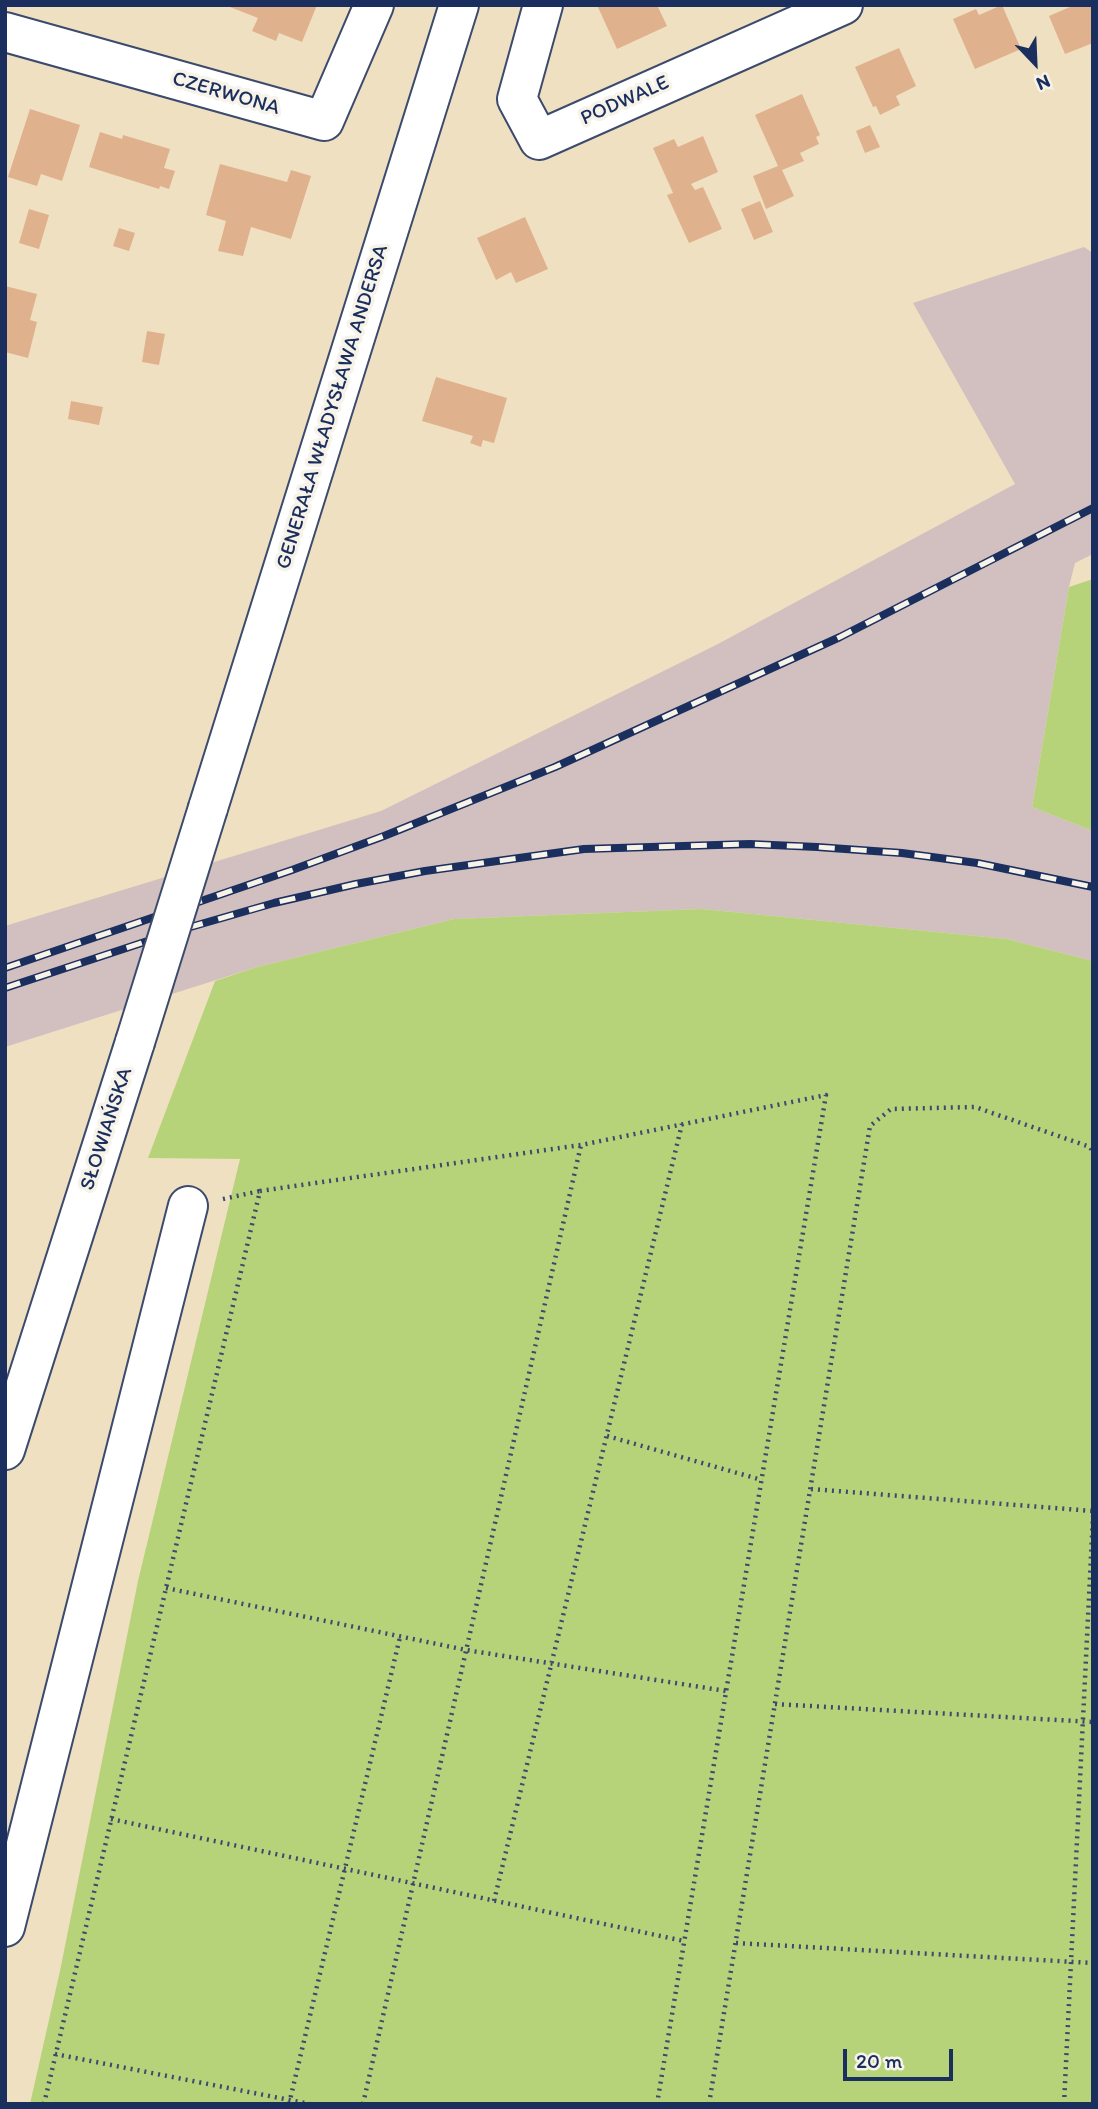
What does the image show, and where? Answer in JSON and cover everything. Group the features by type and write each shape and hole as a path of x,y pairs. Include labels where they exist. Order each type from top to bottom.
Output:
{"street":[{"name":"CZERWONA","path":"5,32 324,121 374,5"},
{"name":"GENERAŁA WŁADYSŁAWA ANDERSA","path":"208,808 459,5"},
{"name":"PODWALE","path":"543,5 517,99 539,140 843,5"},
{"name":"SŁOWIAŃSKA","path":"5,1450 208,808"},
{"path":"5,1927 188,1206"}],"path":[{"path":"44,2104 260,1191 582,1145 826,1096 657,2104"},
{"path":"709,2104 870,1126 891,1109 975,1107 1090,1147 1093,1152"},
{"path":"494,1900 682,1124"},
{"path":"363,2104 582,1145"},
{"path":"607,1436 762,1479"},
{"path":"811,1489 1093,1513 1064,2104"},
{"path":"166,1588 466,1650 726,1690"},
{"path":"289,2102 400,1637"},
{"path":"775,1704 1093,1722"},
{"path":"111,1819 684,1941"},
{"path":"736,1943 1093,1963"},
{"path":"55,2054 310,2104"}],"shaded area":[{"path":"1084,247 1093,253 1093,554 1075,563 1069,587 1032,807 1093,831 1093,961 1007,939 702,909 454,919 257,967 5,1047 5,926 381,811 716,645 1015,484 913,303"}],"green space":[{"path":"1093,579 1093,831 1032,807 1069,587"},
{"path":"702,909 1007,939 1093,961 1093,2104 30,2104 60,1971 138,1581 240,1159 148,1158 215,981 257,967 454,919"}],"building":[{"path":"225,5 317,5 302,42 279,33 276,41 252,31 258,18"},
{"path":"597,5 657,5 667,26 617,49"},
{"path":"1002,5 1021,49 975,69 953,19 976,9 979,15"},
{"path":"1069,5 1093,5 1093,43 1065,54 1049,16 1070,7"},
{"path":"899,48 916,86 896,96 900,105 880,115 876,106 873,107 855,67"},
{"path":"802,94 820,135 816,137 819,144 800,153 804,161 782,170 794,196 766,209 753,176 778,166 755,115"},
{"path":"30,109 80,125 62,181 41,174 37,186 8,177"},
{"path":"870,125 880,147 865,153 856,131"},
{"path":"100,132 122,139 123,135 170,149 164,168 175,171 169,189 160,186 159,189 89,167"},
{"path":"703,136 718,172 691,184 695,190 703,187 722,229 689,243 667,195 673,193 653,148 674,139 678,147"},
{"path":"220,164 287,182 291,170 311,176 291,239 251,227 243,256 218,251 226,221 206,215"},
{"path":"760,201 773,232 754,240 741,209"},
{"path":"29,209 49,215 39,249 19,243"},
{"path":"525,217 548,269 516,283 511,272 496,280 477,238"},
{"path":"119,228 135,233 129,251 113,246"},
{"path":"5,286 37,294 30,320 37,322 28,358 5,352"},
{"path":"147,331 165,334 159,365 142,362"},
{"path":"436,377 507,398 494,443 483,440 481,447 470,443 473,436 422,421"},
{"path":"71,401 103,407 99,425 68,419"}],"railway":[{"path":"5,968 292,870 555,767 840,637 1093,508"},
{"path":"5,988 187,928 274,903 425,871 584,849 750,844 902,853 977,863 1093,887"}]}
